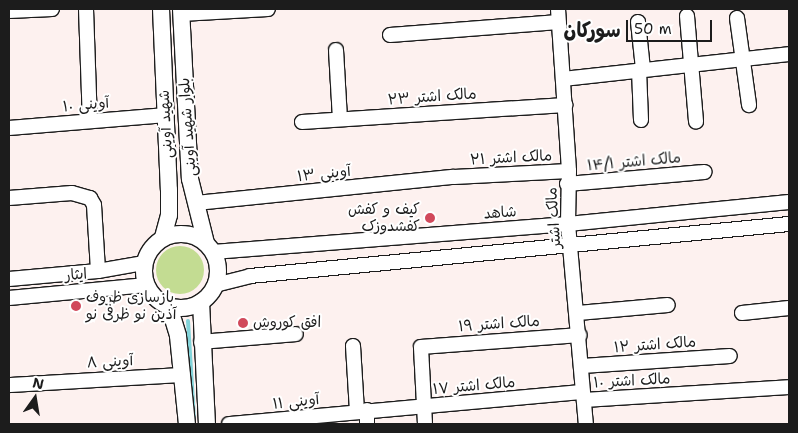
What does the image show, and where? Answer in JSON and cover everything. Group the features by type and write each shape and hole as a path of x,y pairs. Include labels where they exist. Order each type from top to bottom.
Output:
{"main road":[{"name":"شهید آوینی","path":"161,9 170,215 163,238"},
{"name":"بلوار شهید آوینی","path":"181,11 190,179 209,248"},
{"path":"185,234 209,248 218,268 215,285 201,302 191,306 169,306 156,297 146,284 144,263 154,244 163,238 185,234"},
{"path":"201,302 201,342 207,424"},
{"path":"169,306 178,336 187,424"}],"street":[{"path":"9,11 52,9"},
{"path":"86,9 90,121"},
{"path":"181,11 263,9"},
{"path":"390,35 559,15"},
{"name":"مالک اشتر","path":"559,15 568,178 568,224 572,247 580,335 586,424"},
{"path":"688,16 696,122"},
{"path":"737,18 749,106"},
{"path":"638,22 641,70 641,120"},
{"path":"336,50 340,120"},
{"path":"563,80 789,54"},
{"name":"مالک اشتر ۲۳","path":"302,122 564,105"},
{"name":"۱۰ آوینی","path":"9,128 166,115"},
{"name":"مالک اشتر ۱۴/۱","path":"568,178 704,172"},
{"name":"آوینی ۱۳","path":"196,203 454,177"},
{"name":"مالک اشتر ۲۱","path":"454,177 568,178"},
{"path":"9,198 72,193 85,195 94,205 98,272"},
{"name":"شاهد","path":"209,248 568,224 789,202"},
{"path":"215,285 250,276 572,247 789,224"},
{"name":"ایثار","path":"9,279 98,272 144,263"},
{"name":"ایثار","path":"9,298 146,284"},
{"path":"578,313 668,305"},
{"path":"742,313 789,308"},
{"path":"201,342 296,334"},
{"name":"مالک اشتر ۱۹","path":"424,407 422,346 580,335"},
{"path":"353,346 364,415"},
{"name":"مالک اشتر ۱۲","path":"582,366 730,356"},
{"name":"۸ آوینی","path":"9,384 183,375"},
{"name":"مالک اشتر ۱۰","path":"584,396 682,395 789,387"},
{"name":"مالک اشتر ۱۷","path":"364,415 424,407 584,396"},
{"path":"424,407 425,424"},
{"name":"۱۱ آوینی","path":"229,424 364,415"}],"green space":[{"path":"180,246 189,248 197,253 202,261 204,270 202,279 197,287 189,292 180,294 171,292 163,287 158,279 156,270 158,261 163,253 171,248"}],"waterway":[{"path":"188,321 194,418"}],"place":[{"name":"کیف و کفش کفشدوزک","path":"430,218"},
{"name":"بازسازی ظروف آذین نو ظرفی نو","path":"76,306"},
{"name":"افق کوروش","path":"243,323"}],"district":[{"name":"سورکان","path":"592,30"}]}
